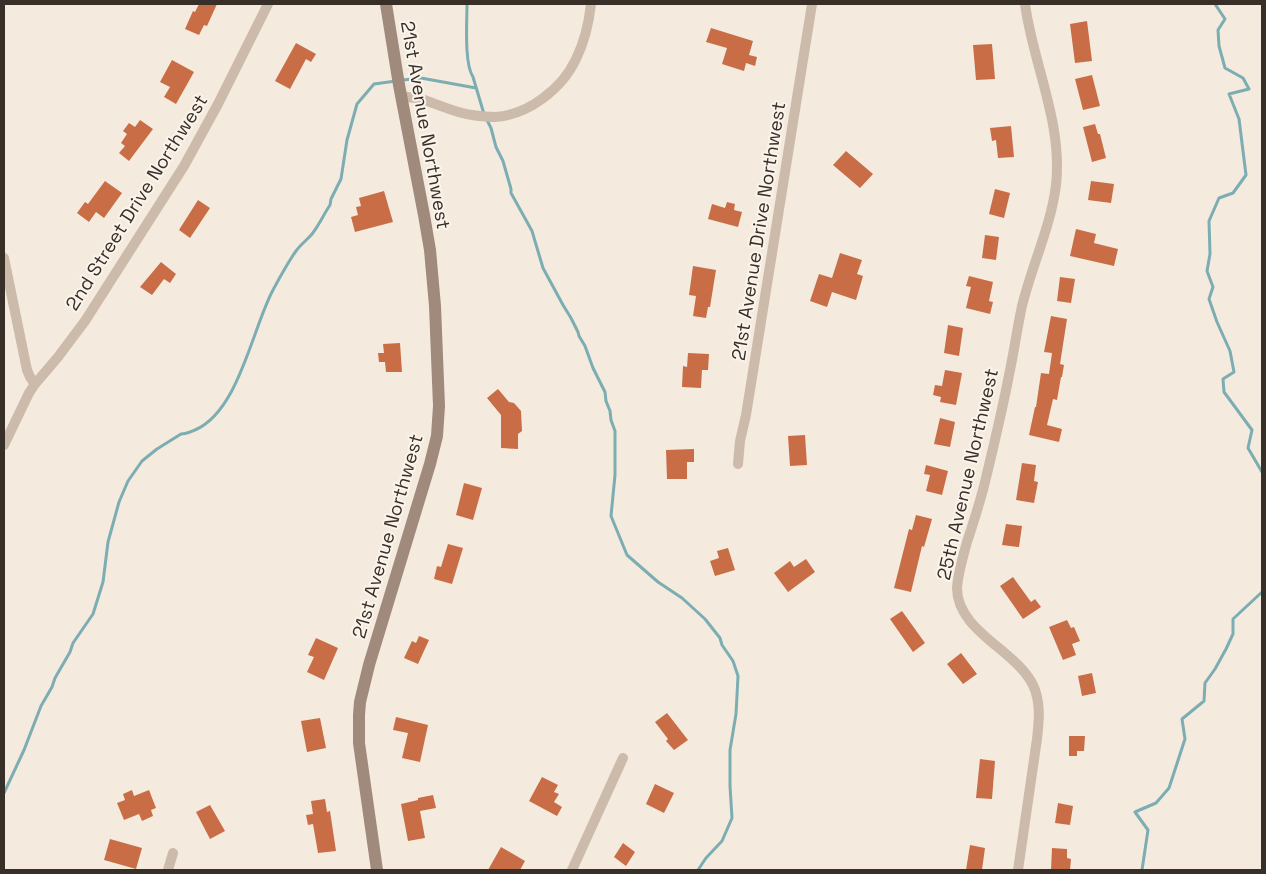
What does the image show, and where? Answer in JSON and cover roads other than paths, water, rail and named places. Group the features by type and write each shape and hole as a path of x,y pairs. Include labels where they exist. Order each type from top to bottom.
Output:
{"street":[{"name":"2nd Street Drive Northwest","path":"4,446 24,402 35,384 85,321 184,166 218,104 268,4"},
{"name":"21st Avenue Northwest","path":"377,870 359,743 360,702 369,665 432,456 437,436 439,406 435,306 430,250 386,4"},
{"path":"401,96 423,100 469,115 495,117 528,108 548,95 572,67 585,33 591,4"},
{"name":"21st Avenue Drive Northwest","path":"738,464 740,441 746,415 812,4"},
{"name":"25th Avenue Northwest","path":"1018,870 1037,739 1038,702 1033,684 1023,671 977,629 966,616 957,591 963,555 998,430 1023,303 1050,214 1056,183 1057,155 1055,136 1028,24 1025,4"},
{"path":"4,258 27,370 35,384"},
{"path":"572,870 623,758"},
{"path":"168,870 174,853"}],"waterway":[{"path":"467,4 468,62 484,114"},
{"path":"1215,4 1225,19 1218,30 1219,46 1225,68 1243,78 1249,89 1229,94 1239,119 1246,175 1233,193 1219,198 1209,221 1210,254 1207,271 1213,287 1209,299 1230,351 1234,372 1223,379 1224,392 1252,430 1248,448 1262,472"},
{"path":"403,80 421,78 476,88"},
{"path":"4,793 24,750 41,706 73,643 93,614 103,582 108,542 119,502 128,481 142,461 157,449 181,434 195,430 210,420 223,406 243,368 265,306 273,290 293,255 312,234 330,205 341,179 347,140 357,104 374,84 396,81"},
{"path":"487,120 503,161 511,193 532,231 543,268 571,318 605,392 615,431 615,475 611,516 627,555 658,582 682,598 705,619 720,638 722,645 733,661 738,676 736,714 730,750 732,818 722,841 698,870"},
{"path":"1142,870 1148,830 1135,812 1156,803 1169,788 1185,739 1182,719 1204,701 1205,683 1215,669 1233,634 1233,619 1262,592"}]}
